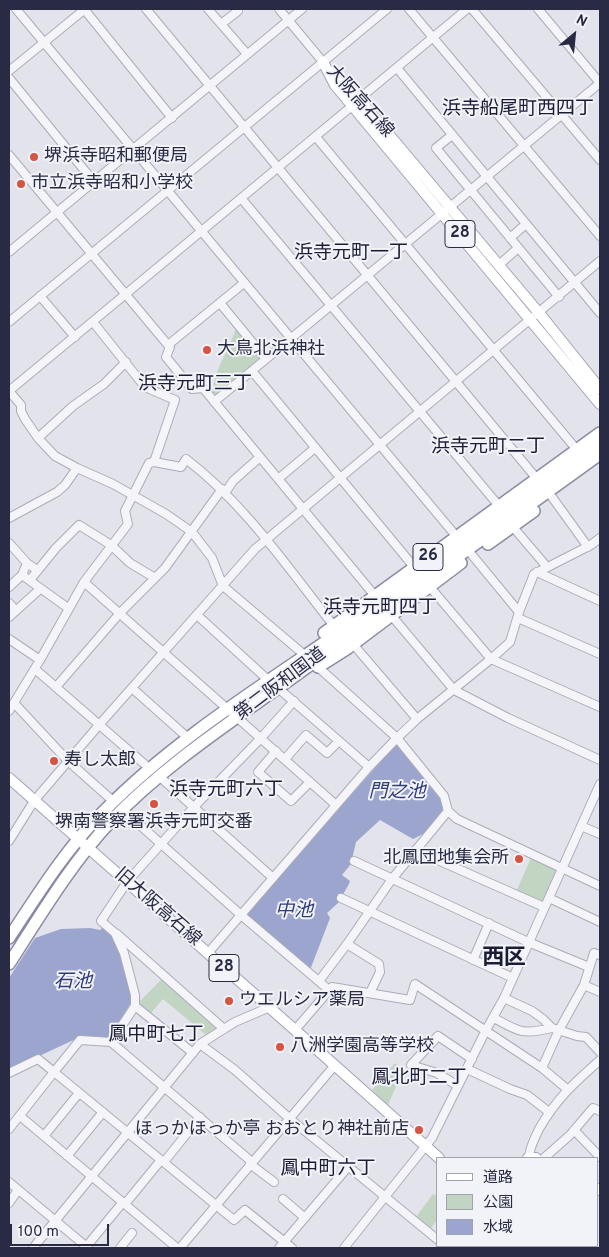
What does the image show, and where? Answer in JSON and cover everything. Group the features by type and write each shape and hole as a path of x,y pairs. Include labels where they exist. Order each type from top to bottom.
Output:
{"highway":[{"name":"26","path":"264,683 334,626 600,433"},
{"name":"第二阪和国道","path":"9,964 65,879 88,848 123,810 160,777 278,688 356,625 600,443"},
{"name":"第二阪和国道","path":"9,938 78,839 149,768 264,683 356,625 600,454"},
{"name":"26","path":"278,688 295,682 353,644 600,462"}],"main road":[{"name":"大阪高石線","path":"323,62 335,84 356,103 535,316 600,389"},
{"name":"大阪高石線","path":"446,210 499,266 600,404"},
{"name":"旧大阪高石線","path":"9,778 438,1157"}],"street":[{"path":"16,9 456,536"},
{"path":"9,71 84,9 172,118"},
{"path":"146,9 537,479"},
{"path":"208,9 247,54"},
{"path":"221,24 238,10 236,9"},
{"path":"279,9 323,62"},
{"path":"9,252 302,9"},
{"path":"9,322 386,9"},
{"path":"409,9 600,236"},
{"path":"301,652 223,586 212,558 192,532 113,484 77,468 56,456 38,438 21,412 21,405 9,391 316,137 467,9"},
{"path":"472,9 600,160"},
{"path":"214,402 600,83 538,9"},
{"path":"397,68 600,312"},
{"path":"9,78 94,182"},
{"path":"452,134 436,148 559,297"},
{"path":"316,137 577,450"},
{"path":"9,156 170,347 166,357 192,389 203,388 375,596"},
{"path":"241,198 419,413 499,506"},
{"path":"510,238 526,224"},
{"path":"499,266 518,248"},
{"path":"10,838 34,801 68,761 255,550 600,261"},
{"path":"168,345 244,283"},
{"path":"40,296 75,336"},
{"path":"220,303 266,359"},
{"path":"93,322 145,387 175,400 154,462"},
{"path":"38,438 72,406 104,384 126,362"},
{"path":"252,371 414,567"},
{"path":"278,479 315,448"},
{"path":"56,687 120,614 165,568 224,491 260,457"},
{"path":"9,711 84,582 128,524 125,511 149,463 154,462 181,467 186,459 224,491 266,540 334,626"},
{"path":"9,518 57,492 65,485 77,468"},
{"path":"552,497 588,547"},
{"path":"30,580 79,525 112,546 130,563 155,578"},
{"path":"513,527 547,567"},
{"path":"208,953 369,767 397,738 417,719 491,660 510,642 534,574 588,547 600,538"},
{"path":"9,543 27,563 37,570"},
{"path":"472,555 518,615 600,654"},
{"path":"9,587 22,575 27,563"},
{"path":"538,572 600,601"},
{"path":"22,575 68,608"},
{"path":"84,582 336,805"},
{"path":"430,587 491,660 600,707"},
{"path":"9,617 40,589"},
{"path":"9,603 16,611"},
{"path":"197,615 264,683"},
{"path":"391,615 454,690 508,718 600,760"},
{"path":"9,639 40,660"},
{"path":"353,644 417,719"},
{"path":"318,667 397,738 444,796 448,810 457,820 600,886"},
{"path":"35,669 149,768"},
{"path":"132,688 188,738"},
{"path":"278,688 369,767"},
{"path":"224,1029 102,921 127,882 194,807 294,702"},
{"path":"14,703 68,761 113,802"},
{"path":"285,759 306,735 327,753 339,741"},
{"path":"276,751 258,772 291,801 310,782"},
{"path":"160,777 274,878"},
{"path":"344,1248 432,1138 504,998 600,784"},
{"path":"123,810 329,990"},
{"path":"319,981 392,879 448,810"},
{"path":"582,826 600,834"},
{"path":"415,850 544,907"},
{"path":"354,861 528,942 589,967"},
{"path":"341,898 513,978"},
{"path":"549,898 600,922"},
{"path":"473,960 488,923"},
{"path":"111,1042 135,1006 135,995 124,953 115,933"},
{"path":"347,944 379,964 380,972 370,993"},
{"path":"542,1068 556,1029 584,985 594,952 600,955"},
{"path":"295,1030 332,987 410,1000 415,984 542,1068 567,1089"},
{"path":"584,985 600,992"},
{"path":"504,998 532,1011 556,1029 577,1036 586,1036 600,1052"},
{"path":"135,1006 193,1053"},
{"path":"37,1247 55,1221 200,1044 235,1022 270,1007"},
{"path":"494,1018 518,1032 556,1029"},
{"path":"458,1086 437,1073 411,1065 438,1036 472,1059"},
{"path":"9,1129 80,1040 111,1042 274,1182"},
{"path":"200,1044 235,1070 289,1118 436,1238"},
{"path":"9,1073 38,1059 234,1220 245,1210 282,1245 292,1248"},
{"path":"528,1157 534,1139 549,1112 567,1089 600,1060"},
{"path":"20,1116 179,1248 335,1065"},
{"path":"467,1069 527,1096 549,1112"},
{"path":"44,1136 79,1093"},
{"path":"545,1157 574,1130 593,1108 600,1111"},
{"path":"68,1156 103,1112"},
{"path":"9,1182 88,1247 200,1117"},
{"path":"574,1130 600,1157"},
{"path":"282,1245 348,1167"},
{"path":"9,1202 18,1190"},
{"path":"283,1199 305,1218"},
{"path":"120,1248 132,1233"}],"green space":[{"path":"237,325 263,359 214,397 210,391 213,388 217,372"},
{"path":"531,858 556,869 557,873 543,902 540,903 516,892"},
{"path":"163,978 217,1025 216,1029 206,1035 163,999 151,1013 140,1005 140,1001"},
{"path":"395,1063 403,1070 388,1105 372,1090"},
{"path":"433,1194 436,1196 436,1222 430,1229 416,1217"}],"water":[{"path":"396,744 399,744 442,799 443,815 427,832 413,839 380,820 356,842 351,864 342,875 350,881 349,884 338,903 327,913 330,918 310,970 246,914"},
{"name":"石池","path":"90,928 100,930 102,928 108,931 114,938 123,958 133,999 111,1036 106,1039 98,1036 80,1037 9,1070 9,978 35,938 61,929"}],"place":[{"name":"堺浜寺昭和郵便局","path":"34,157"},
{"name":"市立浜寺昭和小学校","path":"21,184"},
{"name":"大鳥北浜神社","path":"207,350"},
{"name":"寿し太郎","path":"54,761"},
{"name":"堺南警察署浜寺元町交番","path":"154,804"},
{"name":"北鳳団地集会所","path":"519,859"},
{"name":"ウエルシア薬局","path":"229,1001"},
{"name":"八洲学園高等学校","path":"280,1047"},
{"name":"ほっかほっか亭 おおとり神社前店","path":"419,1130"}],"district":[{"name":"浜寺船尾町西四丁","path":"518,110"},
{"name":"浜寺元町一丁","path":"351,254"},
{"name":"浜寺元町三丁","path":"195,385"},
{"name":"浜寺元町二丁","path":"488,448"},
{"name":"浜寺元町四丁","path":"380,609"},
{"name":"浜寺元町六丁","path":"226,791"},
{"name":"西区","path":"504,960"},
{"name":"鳳中町七丁","path":"156,1036"},
{"name":"鳳北町二丁","path":"419,1079"},
{"name":"鳳中町六丁","path":"328,1170"}],"water label":[{"name":"門之池","path":"397,793"},
{"name":"中池","path":"294,912"}]}
